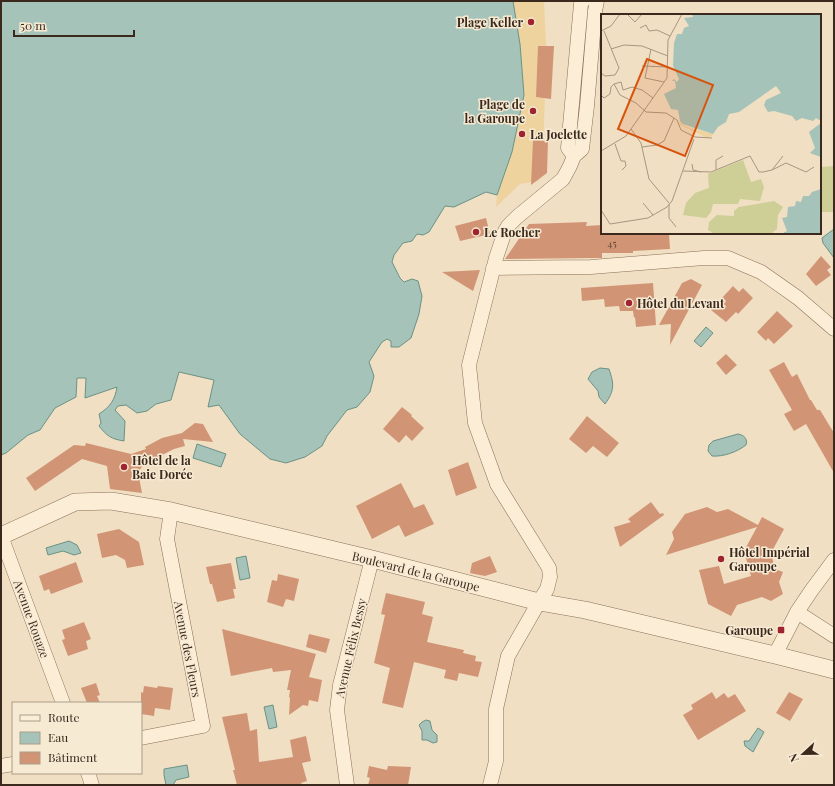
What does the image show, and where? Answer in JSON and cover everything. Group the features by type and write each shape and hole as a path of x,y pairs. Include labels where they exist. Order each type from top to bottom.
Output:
{"street":[{"path":"574,156 568,148 581,4 583,1"},
{"path":"490,785 496,761 496,710 508,656 538,602 547,589 550,577 549,568 497,484 475,423 469,365 499,246 505,231 508,226 563,179 574,156 582,149 597,1"},
{"path":"494,268 591,267 704,258 728,258 762,272 798,298 834,330"},
{"name":"Boulevard de la Garoupe","path":"1,536 75,502 111,500 171,511 538,602 585,610 834,670"},
{"name":"Avenue des Fleurs","path":"142,738 203,726 167,539 171,511"},
{"name":"Avenue Rouaze","path":"1,536 63,702"},
{"name":"Avenue Félix Bessy","path":"347,785 337,710 340,686 372,560"},
{"path":"776,655 798,612 811,591 834,560"},
{"path":"798,612 834,636"},
{"path":"1,766 12,764"},
{"path":"88,774 92,785"}],"green space":[{"path":"834,166 834,212 821,212 821,167"}],"sand":[{"name":"Plage de la Garoupe","path":"513,1 544,1 546,44 544,127 539,181 520,184 496,207 497,195 512,152 524,95 520,44"}],"water":[{"path":"1,1 513,1 520,44 524,95 512,152 497,195 486,192 454,207 445,206 429,232 423,235 417,234 412,241 403,243 394,255 392,262 400,278 404,282 412,279 418,281 422,296 419,314 411,338 399,347 391,347 391,341 387,339 382,342 369,362 374,376 370,392 357,407 347,410 327,436 322,446 305,457 286,463 270,459 240,434 219,405 208,407 214,380 179,372 171,400 156,404 147,411 137,413 126,405 118,406 115,410 125,421 124,441 110,436 99,426 101,423 99,414 111,403 115,396 117,387 85,398 86,378 77,378 76,397 55,408 40,430 28,435 6,453 1,455"},
{"path":"834,229 834,258 823,243 822,238"},
{"path":"706,327 713,333 701,347 694,341"},
{"path":"600,368 609,369 613,383 611,395 605,404 599,397 598,391 588,379 592,372"},
{"path":"738,434 744,436 746,439 746,445 738,450 730,454 716,456 712,456 708,451 709,445 713,441"},
{"path":"197,444 226,454 221,467 193,458"},
{"path":"69,541 77,545 81,553 74,555 63,551 48,555 46,548"},
{"path":"246,556 250,578 240,580 236,558"},
{"path":"273,705 277,727 269,729 264,707"},
{"path":"426,720 430,721 432,730 437,735 437,742 433,743 427,740 422,740 422,731 419,725"},
{"path":"758,728 764,732 753,752 745,746 744,741 749,741"},
{"path":"187,765 189,777 176,780 173,785 166,785 164,769"}],"building":[{"path":"538,46 554,46 551,99 536,97"},
{"path":"533,140 548,141 547,173 531,185"},
{"path":"486,218 490,234 460,241 455,226"},
{"path":"587,222 586,226 601,225 601,234 669,234 670,249 633,251 633,253 602,253 602,258 505,259 529,224"},
{"path":"821,256 831,267 827,270 831,275 816,286 806,274"},
{"path":"480,270 473,291 442,272"},
{"path":"691,279 702,285 670,345 671,324 659,325 682,283"},
{"name":"Hôtel du Levant","path":"653,283 656,325 636,327 633,311 620,311 619,306 605,307 604,299 582,301 581,288"},
{"path":"733,286 739,292 743,288 753,298 738,314 736,312 726,322 711,310"},
{"path":"777,311 793,326 774,344 768,338 766,341 757,332"},
{"path":"726,354 737,365 726,375 716,363"},
{"path":"784,362 792,377 797,374 810,400 817,410 820,410 834,433 834,473 806,424 794,431 784,414 792,410 769,370"},
{"path":"402,407 424,428 412,441 406,435 399,443 383,429"},
{"path":"587,416 619,443 607,457 593,446 586,453 569,439"},
{"path":"195,423 203,424 213,442 183,439 185,446 174,449 144,464 138,472 142,493 110,489 107,466 82,459 35,491 26,478 74,445 85,446 86,443 131,454 146,449 145,447 162,438 182,433"},
{"path":"468,462 477,488 456,496 448,470"},
{"path":"401,483 414,508 424,504 434,524 405,537 399,525 372,539 356,506"},
{"path":"651,502 660,514 663,513 664,515 620,547 614,527 631,522 628,519"},
{"path":"707,507 717,512 728,509 758,525 762,517 784,529 771,553 775,569 783,572 779,582 783,594 771,601 762,597 737,605 731,616 708,604 699,570 719,566 724,584 751,576 744,551 757,527 666,555 674,539 672,532 685,514"},
{"path":"119,529 139,542 144,565 127,568 125,560 116,555 102,558 97,534"},
{"path":"490,556 497,572 485,576 470,573 472,563"},
{"path":"76,562 83,582 51,594 49,589 44,591 39,576"},
{"path":"231,563 236,589 233,589 235,598 217,602 212,584 210,584 206,567"},
{"path":"278,574 299,579 294,601 286,599 283,607 267,602 272,580 277,581"},
{"path":"386,593 425,602 422,614 433,617 427,642 464,650 463,653 476,656 475,661 482,662 478,677 459,673 457,681 444,678 446,670 414,662 403,708 382,703 390,668 374,663 385,615 381,614"},
{"path":"84,622 91,639 86,641 88,649 68,656 62,640 65,639 62,630"},
{"path":"222,629 316,654 309,677 322,680 318,702 309,700 308,706 303,705 289,715 290,690 287,690 291,670 273,672 272,668 231,676"},
{"path":"309,634 330,639 326,653 306,647"},
{"path":"96,683 100,695 97,696 100,702 87,702 81,688"},
{"path":"144,686 173,688 170,710 155,708 154,716 142,714 141,692 143,693"},
{"path":"712,692 716,699 724,693 728,698 735,694 746,711 698,740 683,715 693,709 691,705"},
{"path":"789,692 803,699 790,721 776,713"},
{"path":"247,713 250,731 257,729 259,762 293,757 290,740 306,736 311,761 302,763 307,781 301,783 302,785 237,785 233,770 235,770 222,717"},
{"path":"369,766 387,770 388,766 411,767 408,785 368,785 370,778 367,777"}],"place":[{"name":"Plage Keller","path":"531,22"},
{"name":"Plage de la Garoupe","path":"533,111"},
{"name":"La Joelette","path":"522,134"},
{"name":"Le Rocher","path":"476,232"},
{"name":"Hôtel du Levant","path":"629,303"},
{"name":"Hôtel de la Baie Dorée","path":"124,467"},
{"name":"Hôtel Impérial Garoupe","path":"721,559"},
{"name":"Garoupe","path":"781,630"}]}
